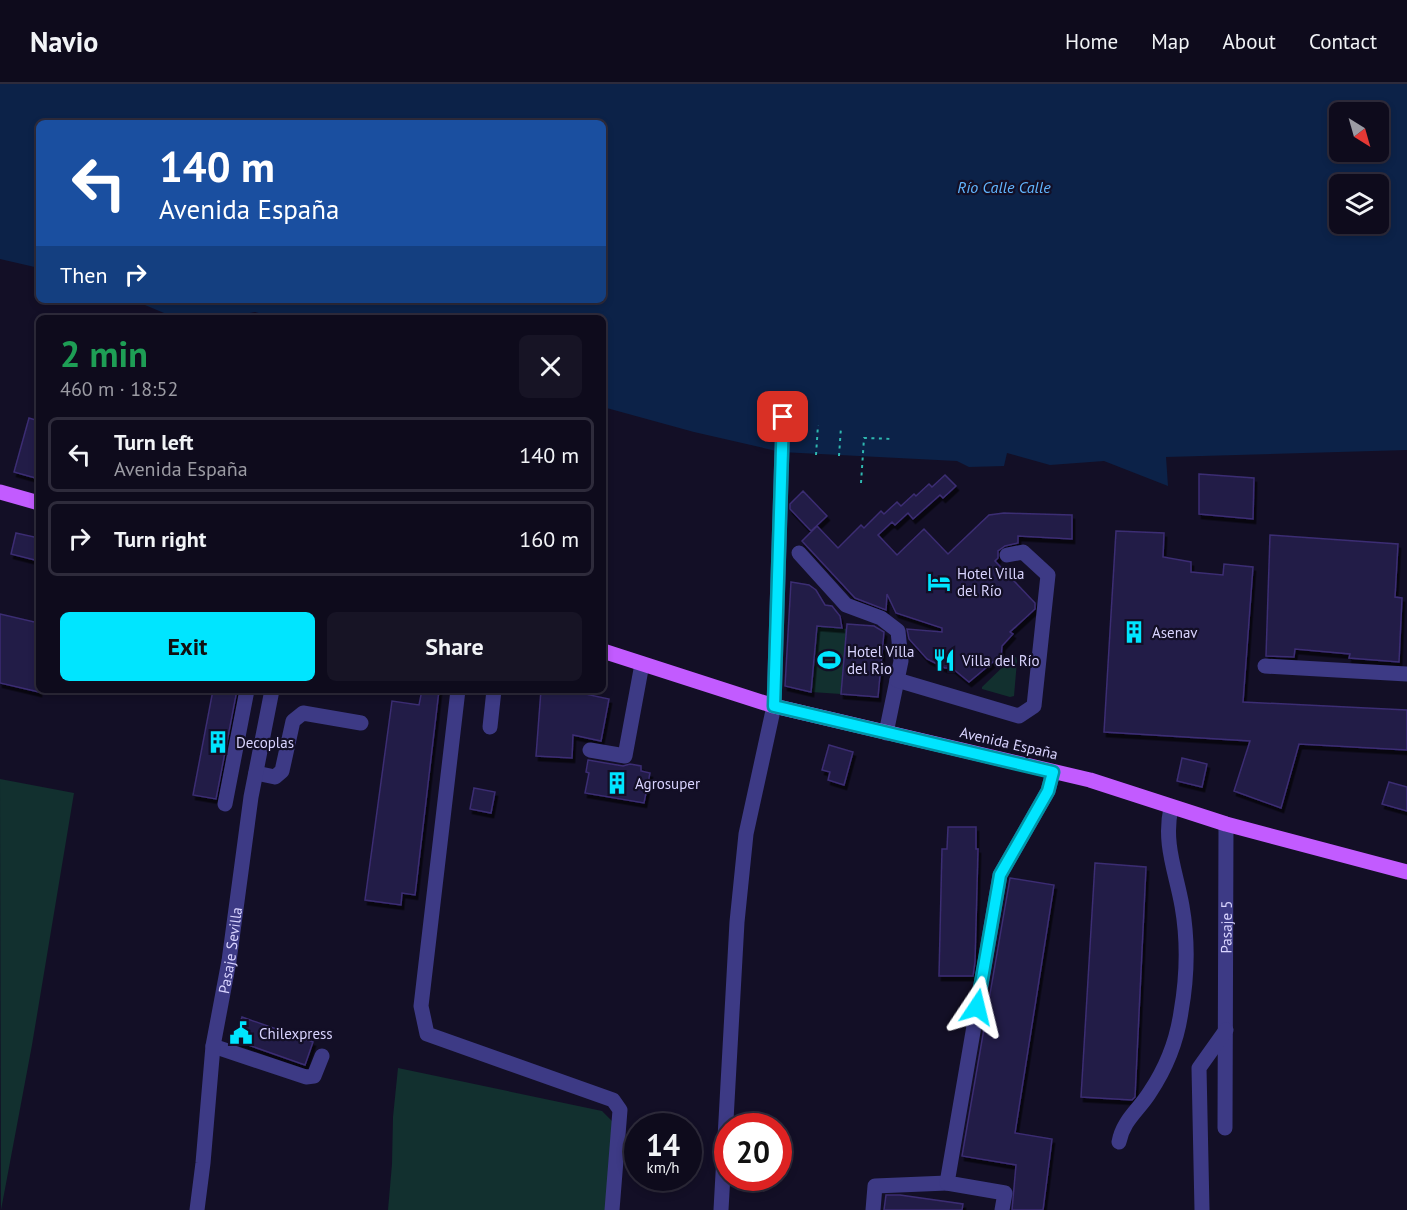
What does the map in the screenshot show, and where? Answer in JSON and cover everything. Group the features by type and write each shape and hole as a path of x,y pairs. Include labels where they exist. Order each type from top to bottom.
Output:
{"main road":[{"path":"0,492 36,502"},
{"name":"Avenida España","path":"606,652 774,706 1090,780 1226,824 1407,872"}],"street":[{"path":"721,1210 737,922 747,834 774,706 783,417"},
{"path":"897,680 1019,716 1034,706 1048,574 1023,552 1007,555"},
{"path":"799,553 846,605 881,618 897,631 901,661 886,733"},
{"path":"590,750 625,756 642,664"},
{"path":"1265,666 1407,674"},
{"path":"225,804 246,693"},
{"name":"Pasaje Sevilla","path":"197,1210 213,1046 229,961 251,797 271,693"},
{"path":"458,693 421,1006 427,1034 613,1100 620,1110 612,1210"},
{"path":"490,728 494,693"},
{"path":"256,773 274,777 282,771 293,721 303,713 361,723"},
{"path":"947,1183 1000,875 1048,791 1053,772"},
{"path":"1119,1142 1127,1119 1150,1093 1166,1063 1178,1030 1181,1012 1186,942 1182,908 1169,852 1168,830 1171,808"},
{"name":"Pasaje 5","path":"1225,1128 1226,824"},
{"path":"1202,1210 1199,1068 1226,1030"},
{"path":"213,1046 306,1077 314,1076 322,1056"},
{"path":"873,1210 875,1186 947,1183 1005,1193 1002,1210"}],"path":[{"path":"816,455 818,425"},
{"path":"839,456 841,427"},
{"path":"861,483 864,438 893,439"}],"green space":[{"name":"Hotel Villa del Rio","path":"817,626 847,629 841,694 811,692"},
{"path":"1013,657 1016,657 1017,661 1014,696 1010,697 982,689 982,687"},
{"path":"0,779 74,793 32,1045 1,1210"},
{"path":"398,1068 602,1111 613,1122 606,1210 388,1210"}],"water":[{"name":"Río Calle Calle","path":"0,84 1407,84 1407,450 1166,457 1168,486 1104,461 1050,465 1007,453 1004,466 969,467 957,461 781,452 694,432 606,408 606,315 266,315 255,312 240,315 169,315 140,303 606,303 606,120 36,120 36,267 0,259"}],"building":[{"path":"29,418 36,420 36,478 14,472"},
{"path":"1199,474 1254,478 1253,519 1199,514"},
{"path":"945,475 956,486 943,498 940,495 913,519 908,513 895,525 892,522 878,535 897,555 924,529 948,554 989,515 1004,513 1072,515 1072,539 1018,536 1018,543 1005,546 998,551 998,558 995,561 1035,603 1035,609 1010,632 1013,634 1002,646 1001,659 993,662 969,682 952,668 945,668 927,659 909,639 907,629 942,632 942,628 896,613 887,594 886,610 855,598 802,541 817,526 838,548 861,525 864,528 881,511 884,514 897,502 901,506 929,484 932,487"},
{"path":"803,491 827,516 811,531 790,509 790,504"},
{"path":"1116,531 1164,533 1163,557 1191,562 1191,572 1223,575 1224,564 1253,567 1243,702 1407,710 1407,750 1299,744 1281,808 1234,791 1250,741 1104,732"},
{"path":"16,533 36,537 36,560 11,554"},
{"path":"1270,535 1398,544 1395,597 1402,598 1399,662 1349,658 1350,654 1295,649 1294,657 1266,656"},
{"path":"791,582 809,585 816,590 825,605 832,606 840,616 842,628 817,626 811,692 785,686"},
{"path":"0,614 36,622 36,691 0,683"},
{"path":"847,624 874,626 884,632 878,697 841,694"},
{"name":"Decoplas","path":"212,693 236,693 216,799 193,795"},
{"path":"421,693 439,693 415,895 402,893 401,905 365,900 392,701 419,705"},
{"path":"541,693 581,693 609,699 601,741 573,735 572,758 536,756"},
{"path":"829,745 853,752 844,785 828,780 830,772 822,770"},
{"path":"1182,758 1207,764 1202,787 1177,781"},
{"name":"Agrosuper","path":"588,760 623,766 630,764 641,766 641,771 650,773 644,803 585,793 589,773 586,772"},
{"path":"1389,782 1407,787 1407,811 1382,804"},
{"path":"474,788 495,792 491,813 470,809"},
{"path":"948,827 976,827 976,849 978,849 973,976 939,976 942,849 947,849"},
{"path":"1095,863 1146,867 1135,1097 1132,1100 1081,1097"},
{"path":"1010,878 1054,885 1015,1133 1052,1139 1043,1210 1012,1210 1016,1165 962,1156"},
{"path":"242,1017 313,1042 305,1065 234,1040"},
{"path":"886,1195 963,1204 962,1210 884,1210"}],"place":[{"name":"Hotel Villa del Río","path":"939,582"},
{"name":"Asenav","path":"1134,632"},
{"name":"Hotel Villa del Rio","path":"829,660"},
{"name":"Villa del Río","path":"944,660"},
{"name":"Decoplas","path":"218,742"},
{"name":"Agrosuper","path":"617,783"},
{"name":"Chilexpress","path":"241,1033"}],"route":[{"path":"783,417 774,706 1053,772 1048,791 1000,875 977,1007"}]}
